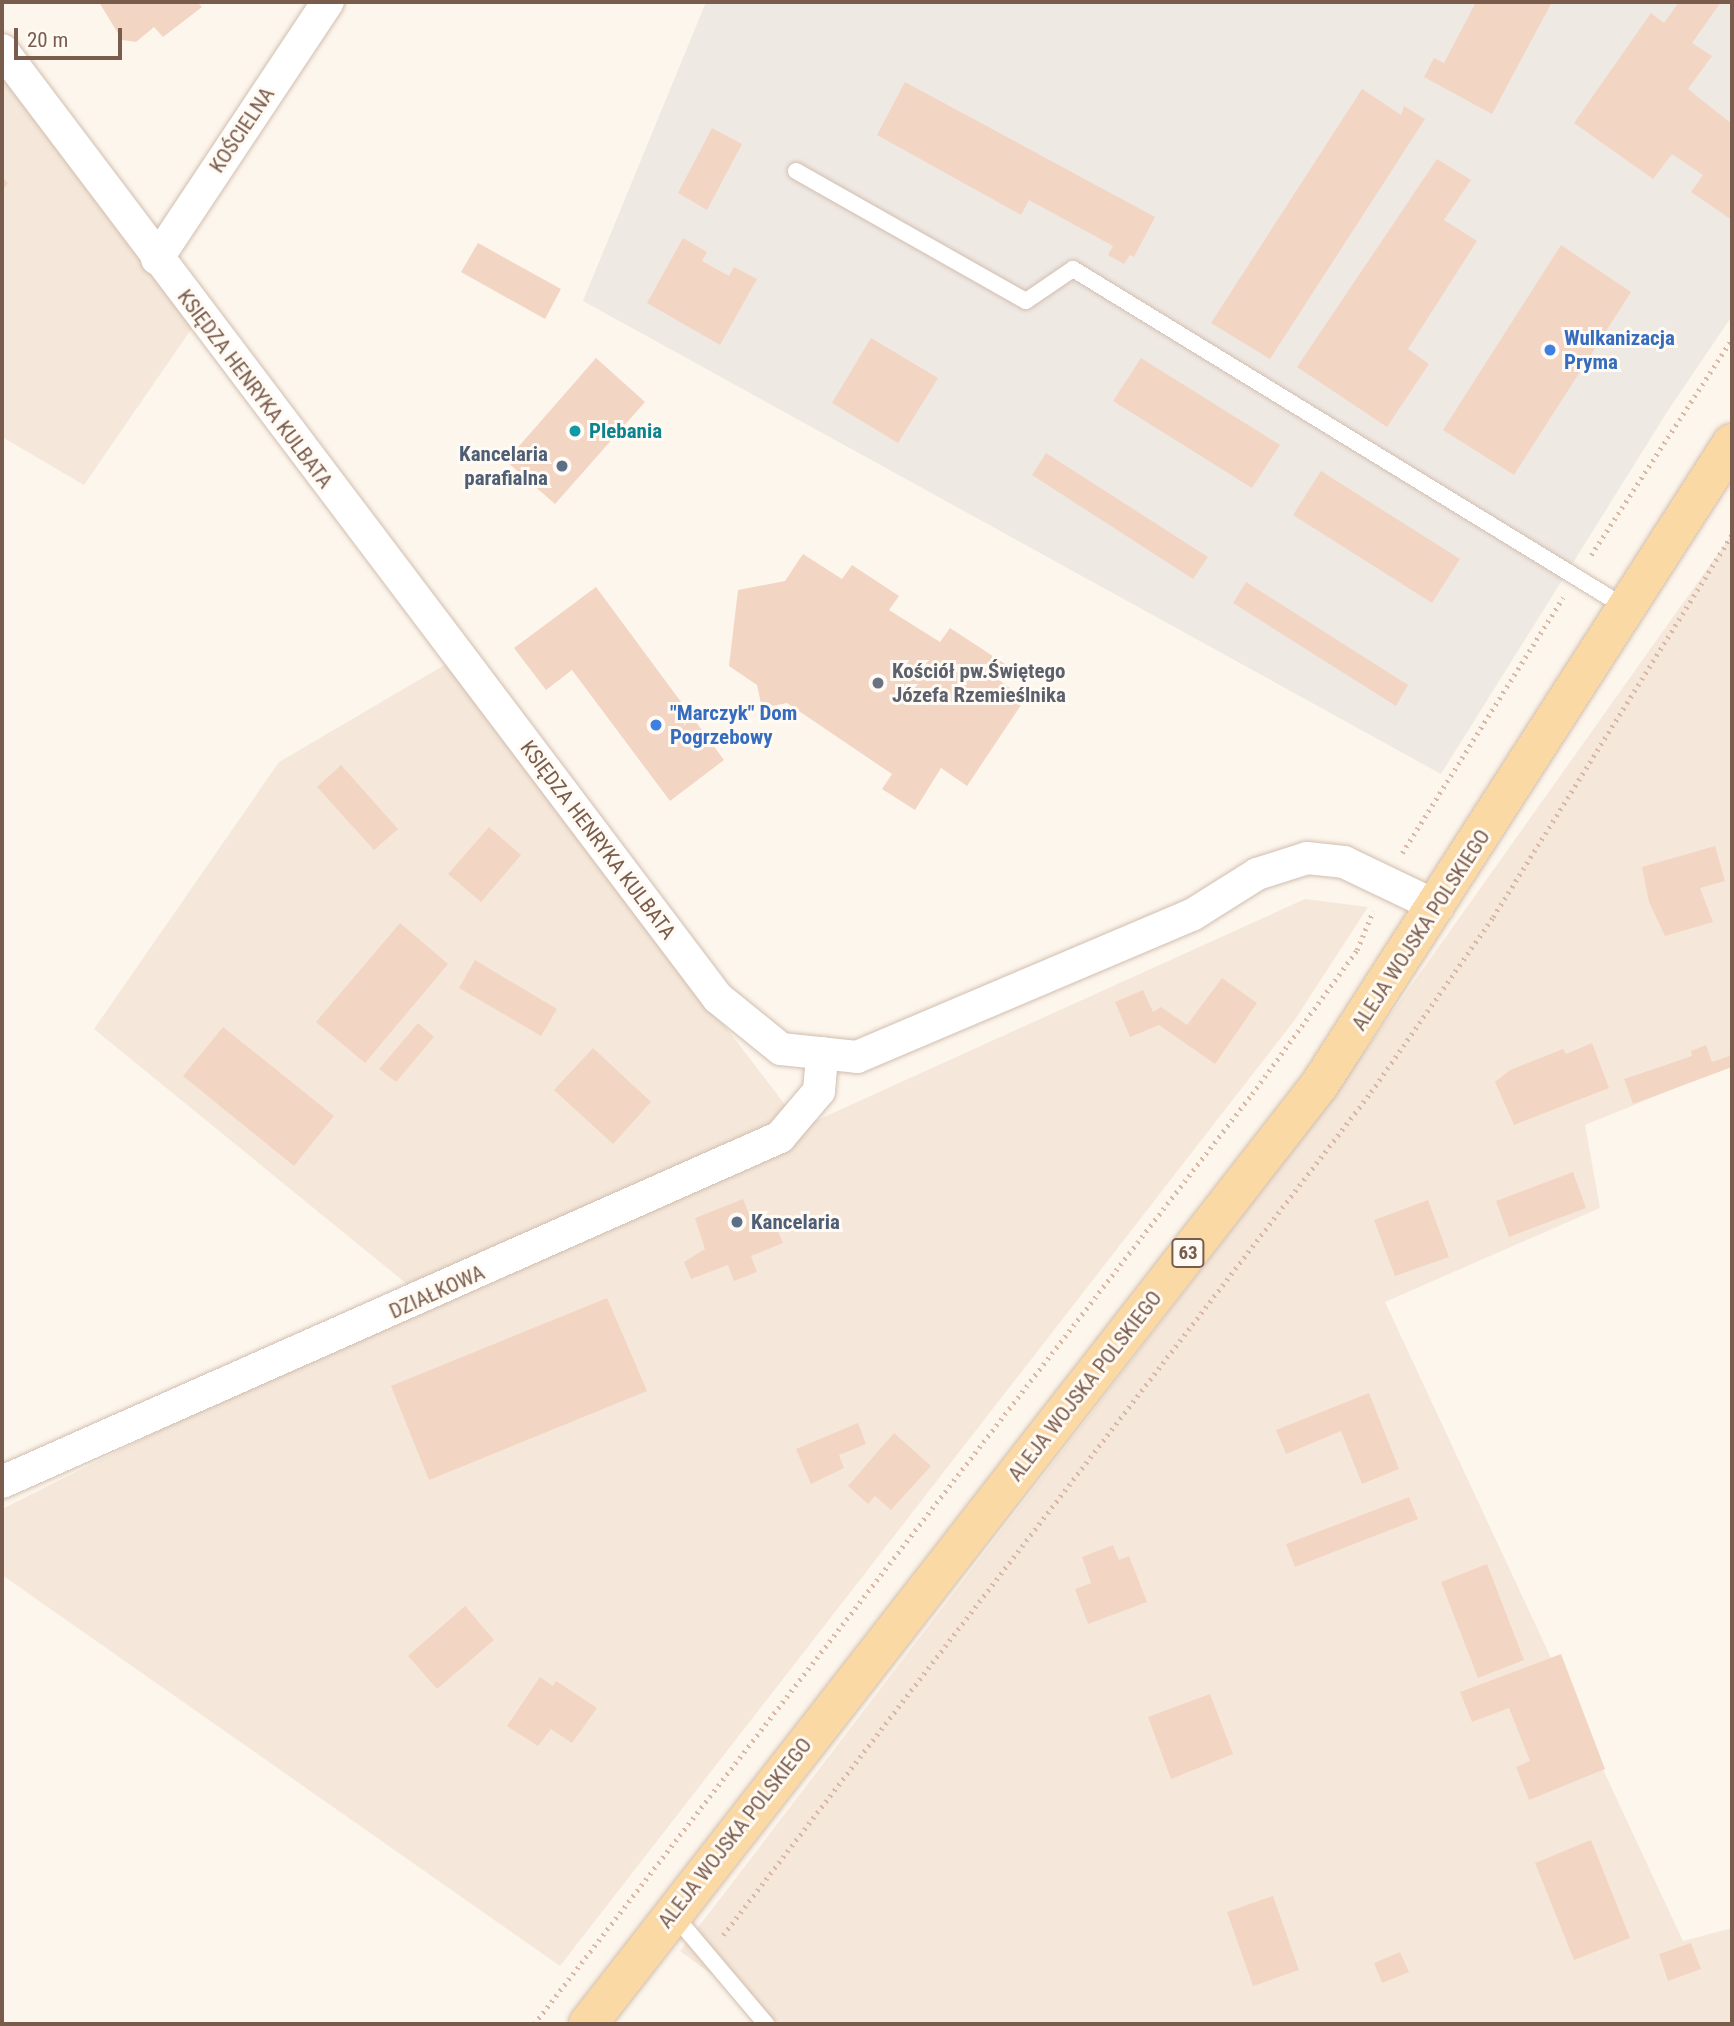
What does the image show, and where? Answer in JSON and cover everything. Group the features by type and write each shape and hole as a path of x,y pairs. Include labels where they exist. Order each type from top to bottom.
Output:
{"main road":[{"name":"ALEJA WOJSKA POLSKIEGO","path":"588,2024 1320,1084 1438,907 1625,607 1732,443"}],"street":[{"name":"KOŚCIELNA","path":"157,259 328,2"},
{"name":"KSIĘDZA HENRYKA KULBATA","path":"2,50 157,259 718,998 781,1049 857,1057 1192,915 1256,874 1307,858 1344,862 1386,879 1438,907"},
{"name":"DZIAŁKOWA","path":"2,1482 780,1137 803,1116 819,1091 822,1053"}],"lane":[{"path":"796,171 1026,301 1073,269 1625,607"},
{"path":"673,1913 766,2024"}],"path":[{"path":"534,2024 1252,1094 1357,950 1386,879 1577,576 1732,339"},
{"path":"708,1955 1371,1092 1493,917 1732,534"}],"shaded area":[{"path":"706,2 1732,2 1732,316 1669,409 1441,774 583,301"},
{"path":"2,73 192,328 84,485 2,437"},
{"path":"1732,534 1732,1065 1585,1125 1600,1208 1385,1302 1683,1941 1732,1928 1732,2024 779,2024 680,1951 1320,1114"},
{"path":"448,663 802,1127 1305,899 1368,907 1294,1021 560,1966 2,1575 2,1509 424,1298 94,1029 279,762"}],"building":[{"path":"99,2 197,2 202,7 163,37 154,27 136,42 122,40"},
{"path":"1476,2 1552,2 1492,114 1424,77 1434,58 1444,63"},
{"path":"1679,2 1721,2 1692,43 1712,56 1688,89 1732,124 1732,220 1691,192 1703,175 1672,154 1653,179 1574,123 1651,13 1664,23"},
{"path":"905,82 1155,217 1134,257 1130,255 1124,264 1108,255 1113,246 1029,200 1021,215 877,135"},
{"path":"1362,89 1401,115 1404,106 1425,119 1270,359 1211,323"},
{"path":"712,128 742,144 707,210 678,193"},
{"path":"1437,159 1471,180 1444,220 1477,241 1408,349 1429,364 1387,427 1297,367"},
{"path":"2,177 8,183 2,191"},
{"path":"683,238 707,252 702,261 729,276 734,267 757,279 720,345 647,303"},
{"path":"478,243 561,289 545,319 461,272"},
{"path":"1561,245 1631,292 1514,475 1443,430"},
{"path":"871,338 938,378 898,443 832,403"},
{"name":"Plebania","path":"596,358 645,402 555,504 506,461"},
{"path":"1141,358 1280,445 1252,488 1113,401"},
{"path":"1046,453 1208,557 1193,579 1032,475"},
{"path":"1321,471 1460,559 1432,603 1293,515"},
{"name":"Kościół pw.Świętego Józefa Rzemieślnika","path":"803,554 842,579 852,565 899,596 889,610 940,642 950,628 1008,666 999,680 1025,699 967,786 941,768 915,810 882,789 892,774 787,703 762,708 757,685 729,666 738,590 785,581"},
{"path":"1246,582 1408,685 1396,706 1233,603"},
{"name":"\"Marczyk\" Dom Pogrzebowy","path":"596,587 724,760 670,801 572,670 546,690 514,648"},
{"path":"341,765 398,829 374,850 317,787"},
{"path":"489,827 521,855 481,902 448,874"},
{"path":"1715,846 1725,881 1700,888 1713,922 1665,936 1649,902 1642,867"},
{"path":"400,923 448,964 365,1063 316,1022"},
{"path":"475,960 557,1009 541,1036 459,988"},
{"path":"1222,978 1257,1003 1215,1064 1159,1025 1130,1037 1115,1002 1143,990 1153,1012 1161,1007 1187,1025"},
{"path":"418,1023 434,1037 396,1082 379,1069"},
{"path":"223,1027 334,1116 294,1166 183,1076"},
{"path":"1592,1043 1609,1088 1514,1125 1495,1082 1510,1070 1563,1049 1566,1054"},
{"path":"1706,1045 1712,1062 1732,1055 1732,1067 1633,1104 1624,1079 1692,1056 1691,1051"},
{"path":"593,1048 651,1102 613,1144 554,1090"},
{"path":"1573,1172 1586,1208 1509,1237 1496,1201"},
{"path":"743,1199 753,1224 772,1217 783,1243 751,1256 757,1272 734,1281 728,1265 691,1279 684,1262 705,1249 695,1218"},
{"path":"1428,1200 1449,1257 1395,1276 1374,1220"},
{"path":"607,1298 647,1391 429,1480 391,1386"},
{"path":"1369,1393 1399,1469 1362,1484 1341,1431 1286,1454 1276,1430"},
{"path":"858,1423 866,1444 839,1455 844,1468 811,1484 796,1449"},
{"path":"894,1433 931,1466 891,1510 875,1496 868,1504 848,1486"},
{"path":"1409,1497 1418,1519 1295,1567 1286,1544"},
{"path":"1113,1545 1119,1560 1129,1556 1147,1602 1088,1624 1075,1589 1091,1583 1082,1557"},
{"path":"1487,1564 1524,1660 1478,1678 1441,1582"},
{"path":"465,1606 494,1640 437,1689 408,1656"},
{"path":"1561,1654 1605,1769 1529,1800 1516,1767 1530,1761 1509,1708 1472,1722 1460,1692"},
{"path":"540,1677 553,1686 556,1681 597,1708 572,1743 551,1729 538,1746 507,1726"},
{"path":"1210,1694 1233,1754 1171,1779 1148,1717"},
{"path":"1591,1840 1630,1938 1574,1960 1535,1863"},
{"path":"1273,1896 1299,1970 1253,1986 1227,1912"},
{"path":"1691,1943 1701,1969 1668,1981 1659,1954"},
{"path":"1400,1952 1409,1972 1382,1983 1374,1963"}],"place":[{"name":"Wulkanizacja Pryma","path":"1550,350"},
{"name":"Plebania","path":"575,431"},
{"name":"Kancelaria parafialna","path":"562,466"},
{"name":"Kościół pw.Świętego Józefa Rzemieślnika","path":"878,683"},
{"name":"\"Marczyk\" Dom Pogrzebowy","path":"656,725"},
{"name":"Kancelaria","path":"737,1222"}]}
